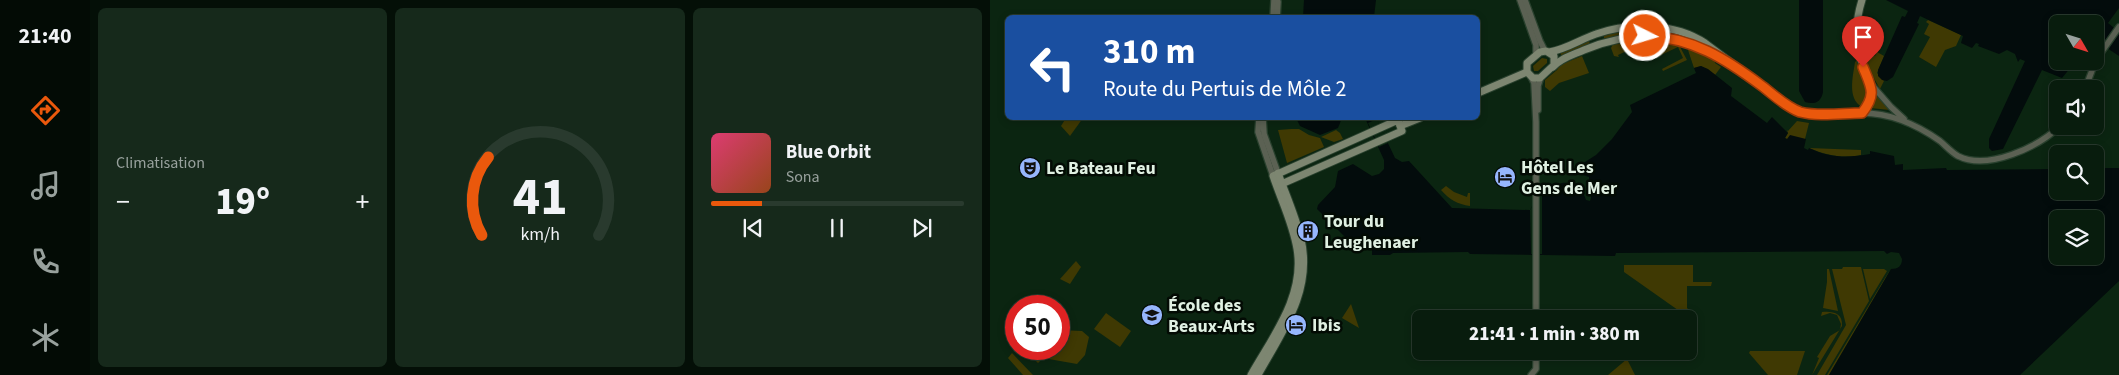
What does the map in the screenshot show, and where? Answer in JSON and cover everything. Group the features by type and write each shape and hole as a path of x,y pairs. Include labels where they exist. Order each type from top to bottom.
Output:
{"main road":[{"path":"1529,74 1527,63 1536,55 1547,51 1610,30 1635,27 1661,28 1686,33 1697,38 1798,111 1812,114 1862,113 1871,98 1870,83 1863,67 1857,39 1857,22 1862,0"},
{"path":"1480,92 1529,74 1537,78 1541,77 1562,59 1612,40 1633,36 1663,37 1699,46 1734,65"},
{"path":"1547,51 1554,58 1553,66"},
{"path":"1279,185 1387,138 1400,126 1415,120"},
{"path":"1258,375 1294,309 1300,293 1304,264 1276,175 1382,126 1400,126"},
{"path":"1251,375 1289,308 1294,295 1299,263 1296,234"}],"street":[{"path":"1275,15 1276,0"},
{"path":"1520,0 1536,45 1536,55"},
{"path":"1525,0 1540,41 1547,51"},
{"path":"2088,80 2094,62 2119,27"},
{"path":"1529,74 1536,122"},
{"path":"1536,310 1536,122 1538,86 1541,77"},
{"path":"1870,83 1894,110 1938,140 1957,156 1967,159 1981,160 2006,156 2024,150 2050,135"},
{"path":"1862,113 1884,115 1912,124"},
{"path":"1259,120 1261,133 1276,175"},
{"path":"1261,133 1263,120"},
{"path":"1531,375 1536,368 1536,360"}],"shaded area":[{"path":"1304,0 1376,0 1374,15 1303,15"},
{"path":"1799,0 1823,0 1823,92 1821,98 1815,103 1805,102 1799,91"},
{"path":"1886,0 2119,0 2119,8 2108,23 2119,32 2119,56 2104,46 2104,15 2049,15 2049,70 2069,70 2062,78 2042,70 2003,149 1992,151 1989,148 1989,139 2025,61 2020,59 2018,62 2015,54 2007,50 1999,54 1978,46 1979,44 1976,43 1972,48 1961,43 1963,36 1920,16 1917,23 1919,24 1893,77 1887,81 1882,80 1878,76 1878,70 1902,16 1905,17 1908,11"},
{"path":"1928,20 1961,35 1956,46 1945,50 1936,67 1919,57 1930,37 1924,34 1929,24 1926,22"},
{"path":"1624,29 1655,31 1654,34 1608,40 1604,38 1604,35"},
{"path":"1588,39 1591,46 1562,57 1559,50"},
{"path":"1861,39 1868,42 1866,52 1875,56 1877,52 1884,56 1877,73 1884,81 1880,89 1867,66"},
{"path":"1638,40 1679,45 1687,60 1663,71 1662,69 1683,58 1678,47 1659,56 1652,42 1647,45 1646,42 1618,55 1619,57 1614,56 1611,48 1613,44"},
{"path":"1692,49 1714,58 1715,63 1721,67 1715,75 1701,66 1694,68 1688,50"},
{"path":"1582,56 1589,73 1559,83 1550,91 1545,87 1545,80 1560,65"},
{"path":"1542,58 1547,59 1547,63 1538,71 1534,71 1533,66"},
{"path":"1857,60 1865,77 1868,90 1866,102 1862,107 1854,99 1852,87 1855,62"},
{"path":"1701,66 1708,69 1732,88 1731,96 1767,123 1772,117 1788,133 1785,138 1787,139 1790,135 1806,139 1804,148 1824,154 1854,156 1870,154 1870,151 1894,156 1895,165 1903,164 1903,170 1946,168 1947,170 2049,169 2049,200 2104,200 2104,168 2119,168 2119,281 2020,375 1829,375 1891,269 1898,268 1900,265 1902,259 1899,253 1891,252 1887,254 1884,251 1616,253 1615,256 1470,254 1468,252 1372,255 1372,248 1362,248 1359,251 1317,209 1318,205 1335,187 1338,171 1353,164 1372,176 1379,174 1384,169 1384,160 1366,120 1377,120 1395,158 1402,162 1409,161 1452,208 1530,210 1542,190 1552,190 1562,183 1581,187 1586,200 1590,201 1589,177 1577,173 1574,169 1596,155 1612,139 1632,112 1630,105 1696,73 1694,68"},
{"path":"1875,94 1890,110 1870,108"},
{"path":"1065,120 1082,120 1070,136 1061,126"},
{"path":"1297,120 1341,120 1338,128 1320,135 1300,126"},
{"path":"1797,121 1809,123 1805,139 1785,138 1788,133 1787,130"},
{"path":"1299,129 1309,135 1320,138 1324,147 1287,163 1278,130"},
{"path":"1336,130 1343,139 1334,142 1321,137"},
{"path":"1809,148 1861,150 1861,155 1835,156"},
{"path":"1446,186 1454,192 1467,197 1468,193 1470,193 1470,206 1457,203 1441,190"},
{"path":"1076,261 1081,267 1070,284 1060,279"},
{"path":"1624,265 1693,265 1693,282 1712,282 1711,286 1687,286 1688,310 1678,310 1624,272"},
{"path":"1843,267 1861,267 1869,301 1825,375 1817,375 1846,325 1832,269 1842,269"},
{"path":"1827,269 1829,269 1838,311 1823,308"},
{"path":"1863,269 1884,269 1887,271 1870,299"},
{"path":"1891,269 1829,375 1827,375 1885,278"},
{"path":"1351,304 1359,328 1342,318"},
{"path":"1822,312 1830,312 1836,314 1839,316 1842,322 1840,329 1841,324 1837,315 1830,313 1821,316"},
{"path":"1106,313 1131,331 1120,347 1094,329"},
{"path":"1070,330 1082,331 1089,337 1085,355 1077,364 1054,360 1070,360"},
{"path":"1839,330 1812,375 1819,358 1817,357 1830,336"},
{"path":"1750,351 1805,351 1797,375 1768,375 1749,353"},
{"path":"1010,360 1019,360 1033,375 1023,375"},
{"path":"1628,360 1635,375 1608,375"}],"pier":[{"path":"1377,120 1388,143 1379,147 1368,123"},
{"path":"1542,190 1542,254 1531,254 1530,210"}],"place":[{"name":"Le Bateau Feu","path":"1030,168"},
{"name":"Hôtel Les Gens de Mer","path":"1505,177"},
{"name":"Tour du Leughenaer","path":"1308,231"},
{"name":"École des Beaux-Arts","path":"1152,315"},
{"name":"Ibis","path":"1296,325"}],"route":[{"path":"1645,36 1679,40 1709,51 1734,65 1791,107 1809,114 1862,113 1869,103 1872,91 1863,67"}]}
